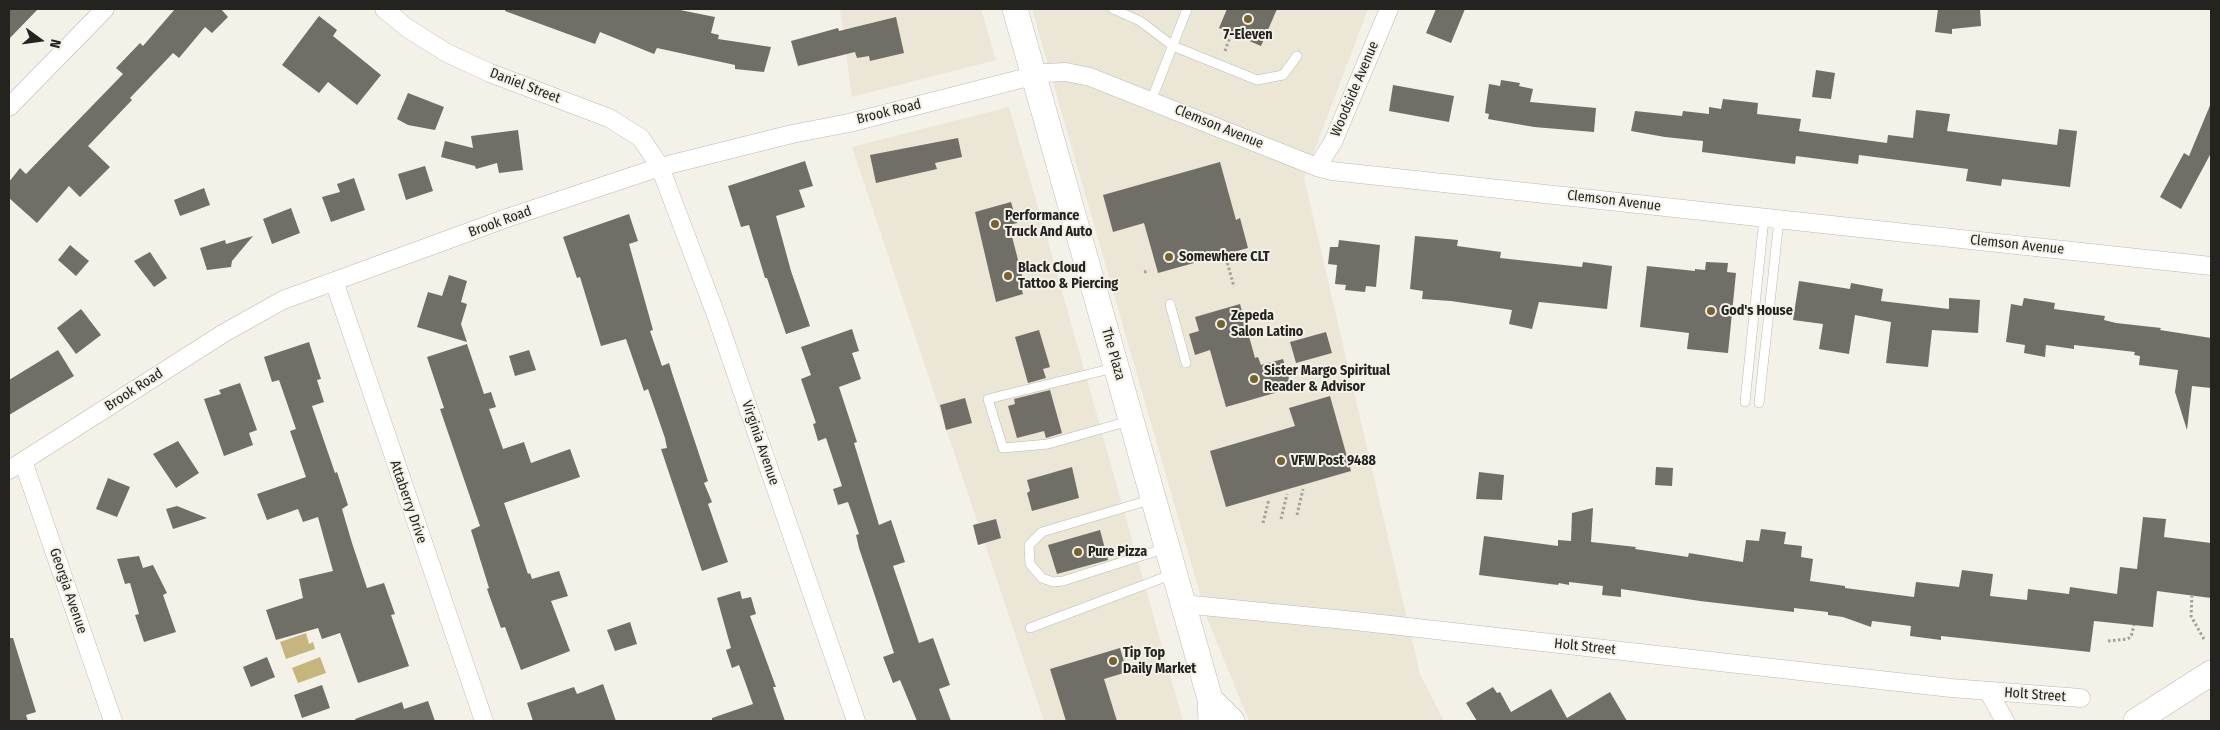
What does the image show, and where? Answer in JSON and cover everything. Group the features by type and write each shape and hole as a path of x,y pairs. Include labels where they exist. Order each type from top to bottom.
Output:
{"main road":[{"name":"The Plaza","path":"1015,9 1132,420 1210,710 1232,721"},
{"path":"2136,721 2211,672"}],"street":[{"path":"9,107 105,9"},
{"name":"Daniel Street","path":"384,9 407,28 447,53 490,73 616,122 641,138 660,167"},
{"name":"Woodside Avenue","path":"1317,167 1333,142 1388,9"},
{"name":"Clemson Avenue","path":"1033,75 1066,72 1090,77 1317,167 1332,170 2211,266"},
{"name":"Brook Road","path":"16,465 258,313 283,300 507,218 660,167 792,134 849,122 1033,75"},
{"name":"Virginia Avenue","path":"660,167 716,315 856,721"},
{"name":"Attaberry Drive","path":"334,281 484,721"},
{"name":"Georgia Avenue","path":"16,465 113,721"},
{"name":"Holt Street","path":"1182,604 1988,691 2081,698"},
{"name":"Holt Street","path":"1988,691 2006,721"}],"lane":[{"path":"1113,9 1140,21 1172,46 1257,80 1284,75 1297,56"},
{"path":"1151,101 1187,9"},
{"path":"1745,402 1771,219"},
{"path":"1759,403 1771,219"},
{"path":"1170,304 1186,363"},
{"path":"1117,368 988,399 1003,448 1048,444 1132,420"},
{"path":"1153,498 1042,532 1029,545 1030,564 1042,578 1053,582 1063,581 1167,548"},
{"path":"1030,628 1174,574"}],"path":[{"path":"1226,258 1234,287"},
{"path":"1144,272 1149,271"},
{"path":"1297,515 1303,489"},
{"path":"1280,520 1287,494"},
{"path":"1263,523 1269,499"},
{"path":"2192,596 2191,616 2205,641"},
{"path":"2108,641 2127,639 2130,637 2134,625"}],"shaded area":[{"path":"840,9 981,9 996,60 852,97"},
{"path":"1032,9 1368,9 1304,178 1420,674 1444,721 1249,721 1207,618"},
{"path":"1009,107 1183,721 1044,721 852,147"},
{"path":"306,633 309,644 313,642 315,649 286,659 280,642"},
{"path":"320,657 326,673 298,683 292,668"}],"building":[{"path":"9,9 38,9 9,39"},
{"path":"175,9 221,9 228,17 212,33 205,27 179,58 173,53 130,98 132,100 88,146 110,167 80,197 69,186 37,223 9,198 9,182 20,168 26,174 123,74 116,68 140,43 143,46"},
{"path":"506,9 675,9 715,17 711,33 719,35 718,39 771,47 764,72 735,69 735,65 657,48 654,54 600,32 595,44 505,11"},
{"name":"7-Eleven","path":"1227,9 1277,9 1261,46 1219,28"},
{"path":"1436,9 1465,9 1451,43 1426,33"},
{"path":"1938,9 1980,9 1981,26 1952,29 1952,34 1935,32"},
{"path":"319,16 337,30 333,36 381,75 357,105 328,82 319,93 282,65"},
{"path":"896,17 904,53 870,61 869,56 857,58 855,52 798,66 791,41 838,28 839,31"},
{"path":"1816,70 1835,73 1831,99 1812,97"},
{"path":"1501,80 1520,83 1519,86 1533,89 1530,102 1596,108 1594,132 1534,127 1488,119 1489,114 1485,113 1489,84 1500,86"},
{"path":"1393,85 1454,96 1449,122 1389,111"},
{"path":"408,93 444,107 435,130 408,125 397,119"},
{"path":"1723,99 1758,103 1757,114 1801,119 1799,131 1887,143 1888,135 1913,138 1916,110 1950,114 1947,131 2057,145 2059,129 2077,131 2070,187 2002,179 2001,186 1966,181 1968,169 1859,155 1858,164 1796,156 1795,164 1702,152 1703,141 1631,131 1635,111 1682,116 1683,111 1709,114 1709,107 1721,109"},
{"path":"2211,103 2211,153 2181,209 2160,197 2184,153 2189,156"},
{"path":"518,130 523,170 499,173 497,163 476,169 475,166 441,157 445,141 473,148 471,136"},
{"path":"958,138 962,157 935,163 937,169 876,183 870,155"},
{"path":"805,161 813,186 799,190 805,207 776,216 791,271 810,326 786,334 767,278 765,278 749,225 741,227 728,186"},
{"path":"1220,162 1236,220 1240,218 1248,248 1158,273 1144,223 1113,232 1103,195"},
{"path":"425,166 433,191 406,200 398,174"},
{"path":"354,178 365,210 331,222 322,197 340,192 337,184"},
{"path":"204,188 210,205 180,216 174,200"},
{"path":"1011,202 1017,223 1009,225 1024,283 1020,284 1023,294 996,302 975,212"},
{"path":"291,208 300,233 272,244 263,219"},
{"path":"629,214 638,241 629,244 653,330 650,331 662,366 669,363 708,481 704,483 712,502 708,504 728,562 702,571 661,449 667,448 665,438 648,389 644,391 626,339 601,346 580,277 577,278 563,237"},
{"path":"253,236 232,261 231,267 207,270 200,248 225,240 226,244"},
{"path":"1415,236 1458,240 1457,246 1501,252 1500,258 1582,267 1583,262 1612,266 1607,309 1539,302 1532,329 1509,324 1512,310 1451,301 1422,299 1423,291 1410,289"},
{"path":"1339,240 1380,245 1376,287 1366,286 1365,292 1345,290 1346,285 1335,284 1337,265 1328,264 1330,247 1338,247"},
{"path":"70,245 89,261 76,276 58,260"},
{"path":"150,252 167,278 154,287 134,261"},
{"path":"1706,262 1728,263 1727,272 1736,273 1728,353 1687,349 1689,333 1640,327 1647,266 1695,271 1695,269 1705,270"},
{"path":"449,275 467,281 461,302 467,304 461,324 467,342 417,327 428,292 442,296"},
{"path":"1799,281 1850,289 1851,283 1883,289 1881,301 1949,309 1949,298 1980,300 1978,333 1932,330 1928,367 1886,363 1891,322 1855,315 1849,354 1819,349 1823,324 1793,320"},
{"path":"2024,298 2055,303 2054,309 2105,316 2104,320 2116,323 2161,328 2160,330 2211,338 2211,388 2192,386 2187,430 2175,392 2178,370 2139,365 2140,356 2134,355 2135,352 2074,345 2074,349 2046,345 2045,357 2024,353 2025,345 2006,342 2011,304 2022,306"},
{"path":"1240,304 1255,358 1258,357 1261,365 1283,359 1292,388 1226,407 1210,350 1195,355 1189,334 1199,331 1195,317"},
{"path":"81,309 101,335 76,354 57,328"},
{"path":"852,329 859,351 852,353 861,379 839,387 857,442 854,443 879,525 891,520 905,562 893,566 919,643 933,638 950,685 939,689 951,721 917,721 900,680 893,683 883,657 894,653 859,548 856,535 859,534 848,502 838,505 833,489 842,486 826,438 818,441 813,424 816,423 801,379 811,375 801,347"},
{"path":"1039,330 1050,367 1043,369 1046,378 1028,383 1015,337"},
{"path":"1326,332 1332,353 1296,363 1290,342"},
{"path":"309,342 321,379 317,380 324,402 312,406 348,505 342,509 352,543 367,588 384,583 395,614 391,615 409,666 358,683 340,633 322,639 318,628 276,640 266,610 303,598 299,579 333,571 318,517 303,522 298,509 267,520 257,494 306,477 290,431 296,429 279,380 272,382 264,357"},
{"path":"467,344 484,394 491,392 496,407 489,409 503,449 524,442 531,463 570,449 580,477 504,503 528,574 530,573 532,579 559,571 568,596 551,601 570,651 521,670 505,627 501,628 487,589 489,588 471,530 480,526 440,409 444,408 427,357"},
{"path":"58,350 74,376 9,415 9,380"},
{"path":"529,350 536,370 515,376 509,356"},
{"path":"240,383 257,430 249,433 253,445 224,456 204,399 221,394 219,390"},
{"path":"1050,390 1062,433 1046,438 1044,431 1017,438 1008,406 1015,404 1014,399"},
{"name":"VFW Post 9488","path":"1330,396 1351,471 1226,507 1210,451 1295,426 1289,408"},
{"path":"965,398 972,423 946,430 940,405"},
{"path":"178,441 199,473 176,488 153,454"},
{"path":"1072,467 1079,498 1032,511 1027,493 1030,491 1027,480"},
{"path":"1656,467 1673,468 1672,486 1655,485"},
{"path":"1479,472 1504,475 1502,500 1476,499"},
{"path":"108,478 130,487 117,517 96,509"},
{"path":"177,506 207,518 173,529 166,509"},
{"path":"1593,508 1591,542 1636,547 1635,549 1688,557 1689,553 1743,562 1746,540 1759,541 1761,529 1786,532 1784,544 1802,546 1801,557 1813,559 1810,581 1845,586 1845,588 1914,597 1916,582 1959,587 1962,570 1993,574 1990,596 2027,600 2028,589 2069,594 2070,587 2117,594 2120,567 2137,569 2143,517 2166,519 2164,537 2211,543 2211,598 2157,591 2153,627 2094,621 2090,652 1941,636 1941,640 1910,636 1911,626 1872,621 1871,627 1843,617 1828,615 1828,612 1794,608 1794,612 1621,589 1621,597 1602,595 1603,586 1569,582 1569,585 1559,583 1558,585 1479,575 1484,536 1558,546 1558,540 1571,541 1572,513"},
{"path":"996,519 1001,538 978,545 973,525"},
{"name":"Pure Pizza","path":"1100,530 1108,560 1057,574 1048,545"},
{"path":"139,556 143,568 153,565 167,593 163,595 176,632 144,642 135,615 139,614 130,583 125,584 117,559"},
{"path":"740,591 742,599 751,597 756,614 750,616 776,687 773,687 785,721 712,721 712,718 753,704 739,665 732,668 726,650 731,648 717,598"},
{"path":"630,622 637,644 615,651 607,630"},
{"path":"9,638 13,638 36,712 26,715 28,721 9,721"},
{"path":"1120,648 1127,672 1104,679 1117,721 1066,721 1050,669"},
{"path":"267,657 275,677 251,687 243,667"},
{"path":"603,684 616,721 533,721 527,703 574,687 577,694"},
{"path":"322,685 330,708 302,718 294,695"},
{"path":"1493,687 1497,693 1500,692 1511,712 1551,689 1567,718 1610,692 1627,721 1477,721 1466,703"},
{"path":"428,701 435,721 356,721 355,719 402,702 404,709"}],"place":[{"name":"7-Eleven","path":"1248,19"},
{"name":"Performance Truck And Auto","path":"995,224"},
{"name":"Somewhere CLT","path":"1169,257"},
{"name":"Black Cloud Tattoo & Piercing","path":"1008,276"},
{"name":"God's House","path":"1711,311"},
{"name":"Zepeda Salon Latino","path":"1221,324"},
{"name":"Sister Margo Spiritual Reader & Advisor","path":"1254,379"},
{"name":"VFW Post 9488","path":"1281,461"},
{"name":"Pure Pizza","path":"1078,552"},
{"name":"Tip Top Daily Market","path":"1113,661"}]}
